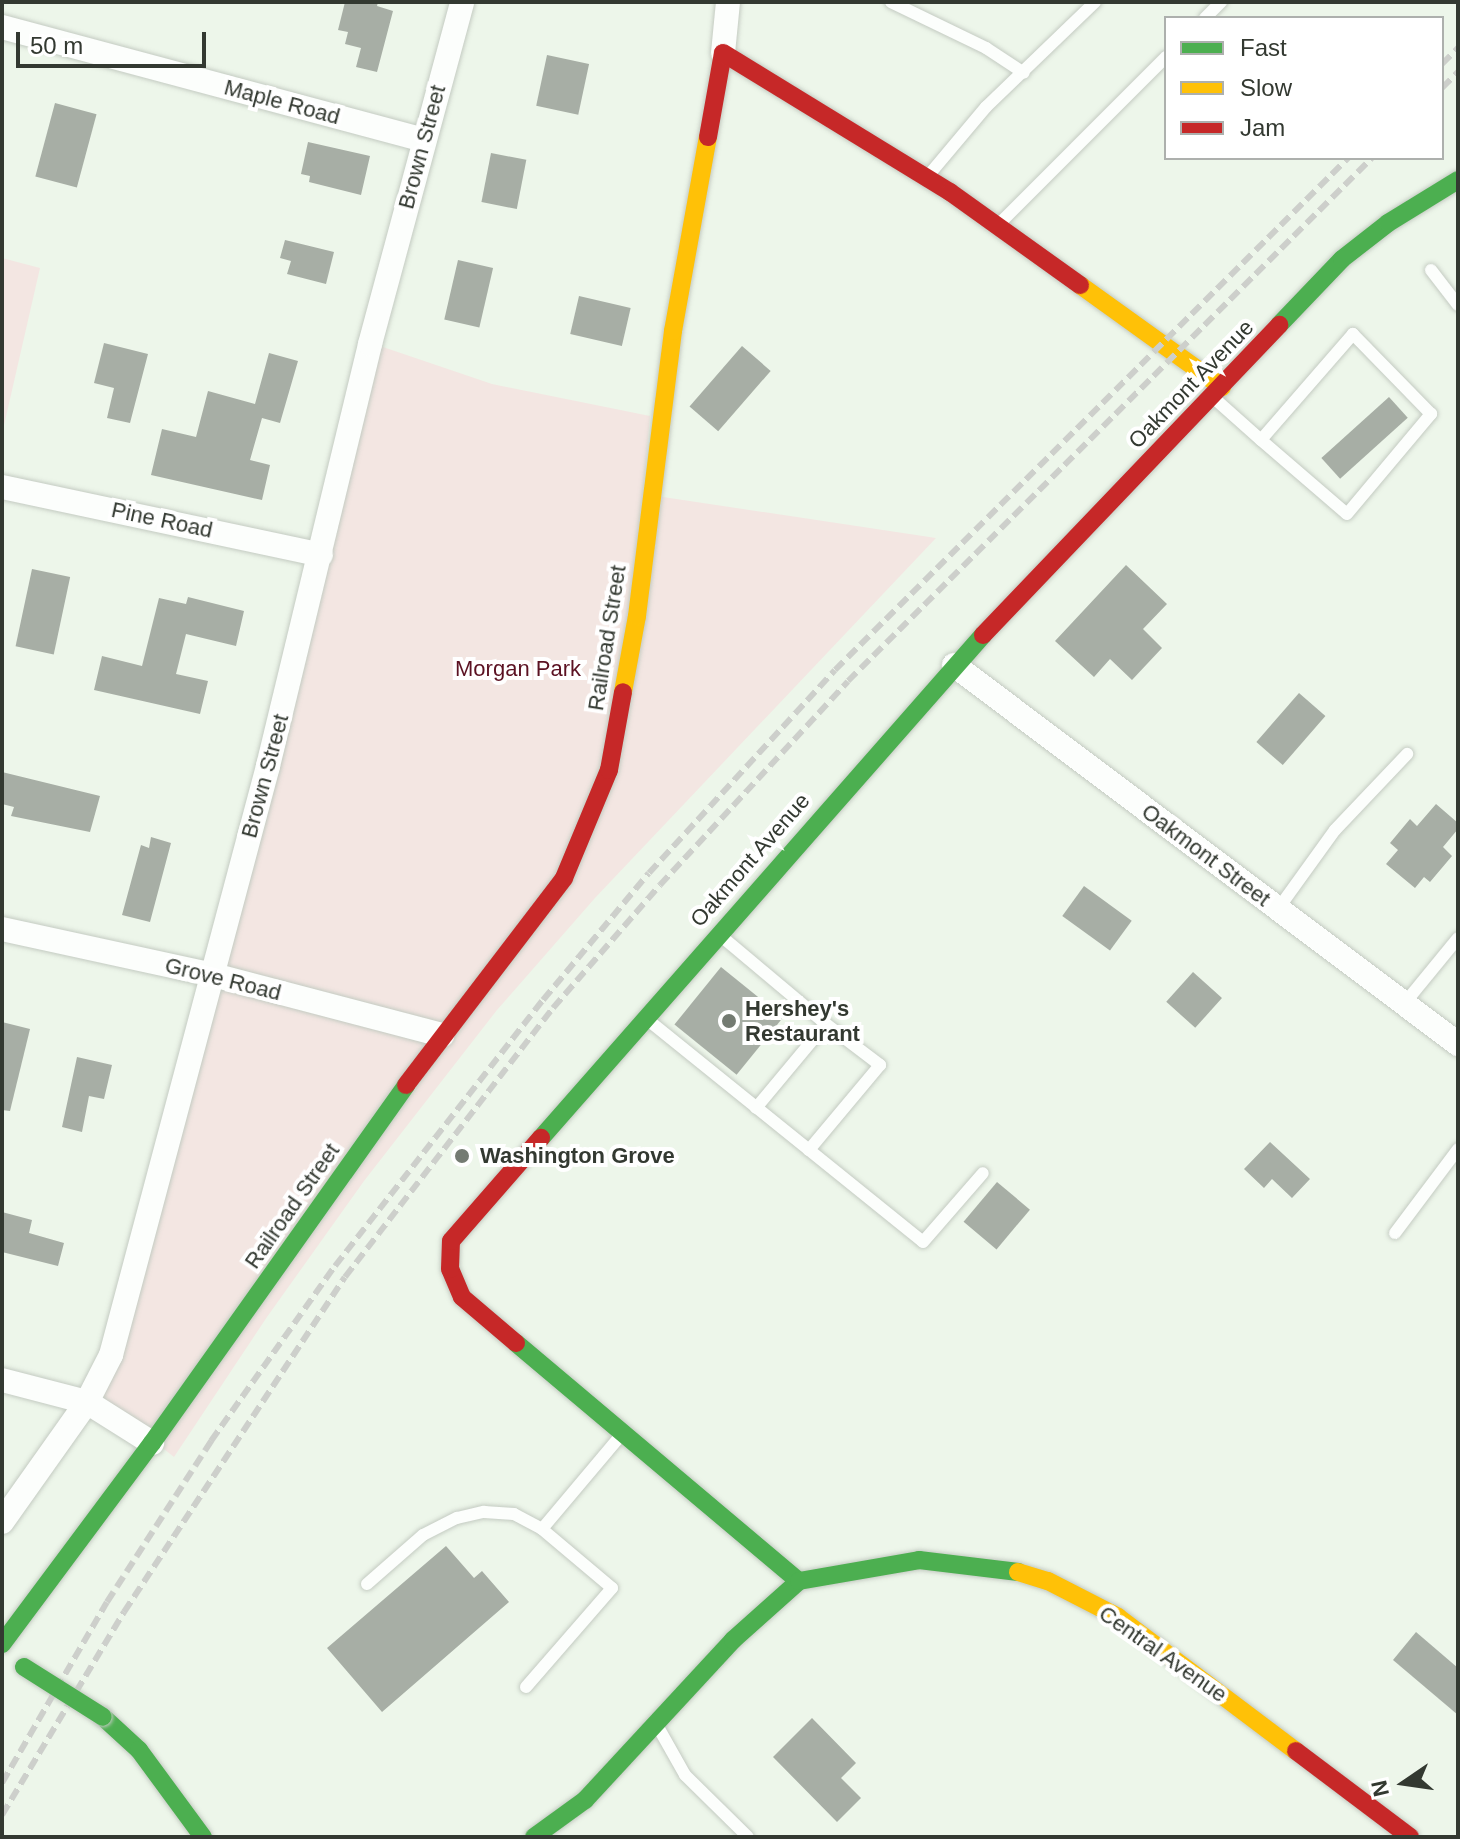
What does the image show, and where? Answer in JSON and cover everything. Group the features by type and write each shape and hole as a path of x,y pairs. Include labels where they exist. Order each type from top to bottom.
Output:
{"street":[{"name":"Brown Street","path":"2,1522 87,1402 111,1355 213,975 321,555 370,344 462,2"},
{"path":"728,2 723,53 998,225 1217,392"},
{"name":"Maple Road","path":"2,27 423,140"},
{"name":"Railroad Street","path":"2,1644 152,1443 442,1035 564,878 609,770 637,616 673,331 723,53"},
{"name":"Oakmont Avenue","path":"799,1581 462,1297 450,1269 451,1241 643,1017 954,665 1342,259 1388,223 1458,180"},
{"name":"Pine Road","path":"2,487 321,555"},
{"name":"Oakmont Street","path":"954,665 1458,1044"},
{"name":"Grove Road","path":"2,929 213,975 442,1035"},
{"path":"2,1380 87,1402 152,1443"},
{"name":"Central Avenue","path":"799,1581 919,1560 1012,1570 1048,1581 1118,1617 1410,1837"},
{"path":"534,1837 585,1800 733,1640 799,1581"},
{"path":"2,1652 103,1717 139,1750 204,1836"},
{"path":"564,1837 585,1800"}],"lane":[{"path":"891,2 986,48 1024,73"},
{"path":"927,178 986,107 1095,2"},
{"path":"998,225 1164,59"},
{"path":"1431,270 1458,305"},
{"path":"1217,392 1261,440 1347,514 1431,414 1353,334 1261,440"},
{"path":"1278,909 1335,830 1407,754"},
{"path":"718,933 880,1065 809,1150"},
{"path":"1404,1004 1458,938"},
{"path":"643,1017 923,1242 983,1173"},
{"path":"756,1108 826,1024"},
{"path":"1395,1233 1458,1149"},
{"path":"542,1529 624,1432"},
{"path":"367,1584 423,1535 457,1518 484,1512 514,1514 542,1529 612,1588 526,1687"},
{"path":"656,1724 685,1775 748,1837"}],"green space":[{"path":"2,258 40,268 2,434"},
{"name":"Morgan Park","path":"380,346 492,384 650,416 643,494 936,538 595,898 497,1010 364,1181 267,1317 174,1457 102,1400 218,986"}],"building":[{"path":"345,2 378,2 377,6 393,11 377,72 356,67 361,48 345,44 348,32 338,30"},
{"path":"547,55 589,64 578,115 536,106"},
{"path":"55,103 97,114 77,188 35,176"},
{"path":"308,142 370,156 361,195 309,182 310,176 301,174"},
{"path":"491,153 526,160 517,209 481,202"},
{"path":"285,240 334,252 326,284 287,274 291,261 280,258"},
{"path":"458,260 493,268 479,328 444,319"},
{"path":"579,296 631,308 622,346 570,334"},
{"path":"104,343 148,354 130,423 107,418 114,388 94,383"},
{"path":"742,346 771,371 718,431 690,406"},
{"path":"269,353 298,361 280,423 262,418 250,460 270,465 262,500 151,475 162,429 196,437 208,391 255,404"},
{"path":"1389,397 1408,418 1340,479 1321,458"},
{"path":"1126,565 1167,604 1143,629 1162,648 1132,680 1110,659 1094,677 1055,641"},
{"path":"32,569 70,577 54,654 16,646"},
{"path":"188,597 244,611 236,646 186,634 176,674 208,681 200,714 94,690 102,656 142,666 159,598 186,604"},
{"path":"1299,693 1325,716 1283,765 1256,742"},
{"path":"2,772 100,796 90,832 11,816 14,807 2,804"},
{"path":"1436,804 1458,823 1458,829 1443,847 1452,856 1430,882 1424,877 1415,888 1386,864 1398,850 1390,843 1410,819 1417,826"},
{"path":"151,837 171,843 150,922 122,915 141,845 149,848"},
{"path":"1084,886 1132,921 1110,951 1062,916"},
{"name":"Hershey's Restaurant","path":"721,967 783,1017 737,1075 674,1025"},
{"path":"1193,972 1222,998 1195,1028 1166,1002"},
{"path":"2,1022 30,1029 10,1111 2,1110"},
{"path":"77,1057 112,1065 104,1099 89,1096 82,1132 62,1127"},
{"path":"1270,1142 1310,1179 1292,1198 1272,1179 1264,1188 1244,1169"},
{"path":"997,1182 1030,1210 997,1249 964,1222"},
{"path":"2,1212 32,1220 29,1233 64,1243 58,1266 2,1252"},
{"path":"446,1546 474,1578 482,1571 509,1602 382,1712 327,1648"},
{"path":"1416,1632 1458,1668 1458,1715 1393,1660"},
{"path":"812,1718 856,1763 841,1778 861,1798 837,1822 773,1757"}],"railway":[{"path":"1444,62 1458,48"},
{"path":"1444,86 1458,72"},
{"path":"2,1783 107,1602 211,1441 335,1266 543,1000 649,873 835,670 1346,160"},
{"path":"2,1815 124,1612 345,1277 553,1008 660,885 848,681 1370,160"}],"traffic: fast":[{"path":"1279,325 1342,259 1388,223 1458,180"},
{"path":"541,1138 983,635"},
{"path":"2,1644 152,1443 406,1085"},
{"path":"516,1343 799,1581"},
{"path":"534,1837 585,1800 733,1640 799,1581 919,1560 1018,1572"},
{"path":"24,1667 103,1717"},
{"path":"103,1717 139,1750 203,1837"}],"traffic: slow":[{"path":"623,692 637,616 673,331 708,137"},
{"path":"1080,285 1222,387"},
{"path":"1018,1572 1048,1581 1118,1617 1296,1751"}],"traffic: jam":[{"path":"708,137 723,53 950,192 1080,285"},
{"path":"983,635 1279,325"},
{"path":"406,1085 564,878 609,770 623,692"},
{"path":"516,1343 462,1297 450,1269 451,1241 541,1138"},
{"path":"1296,1751 1410,1837"}],"place":[{"name":"Hershey's Restaurant","path":"729,1021"},
{"name":"Washington Grove","path":"462,1156"}]}
